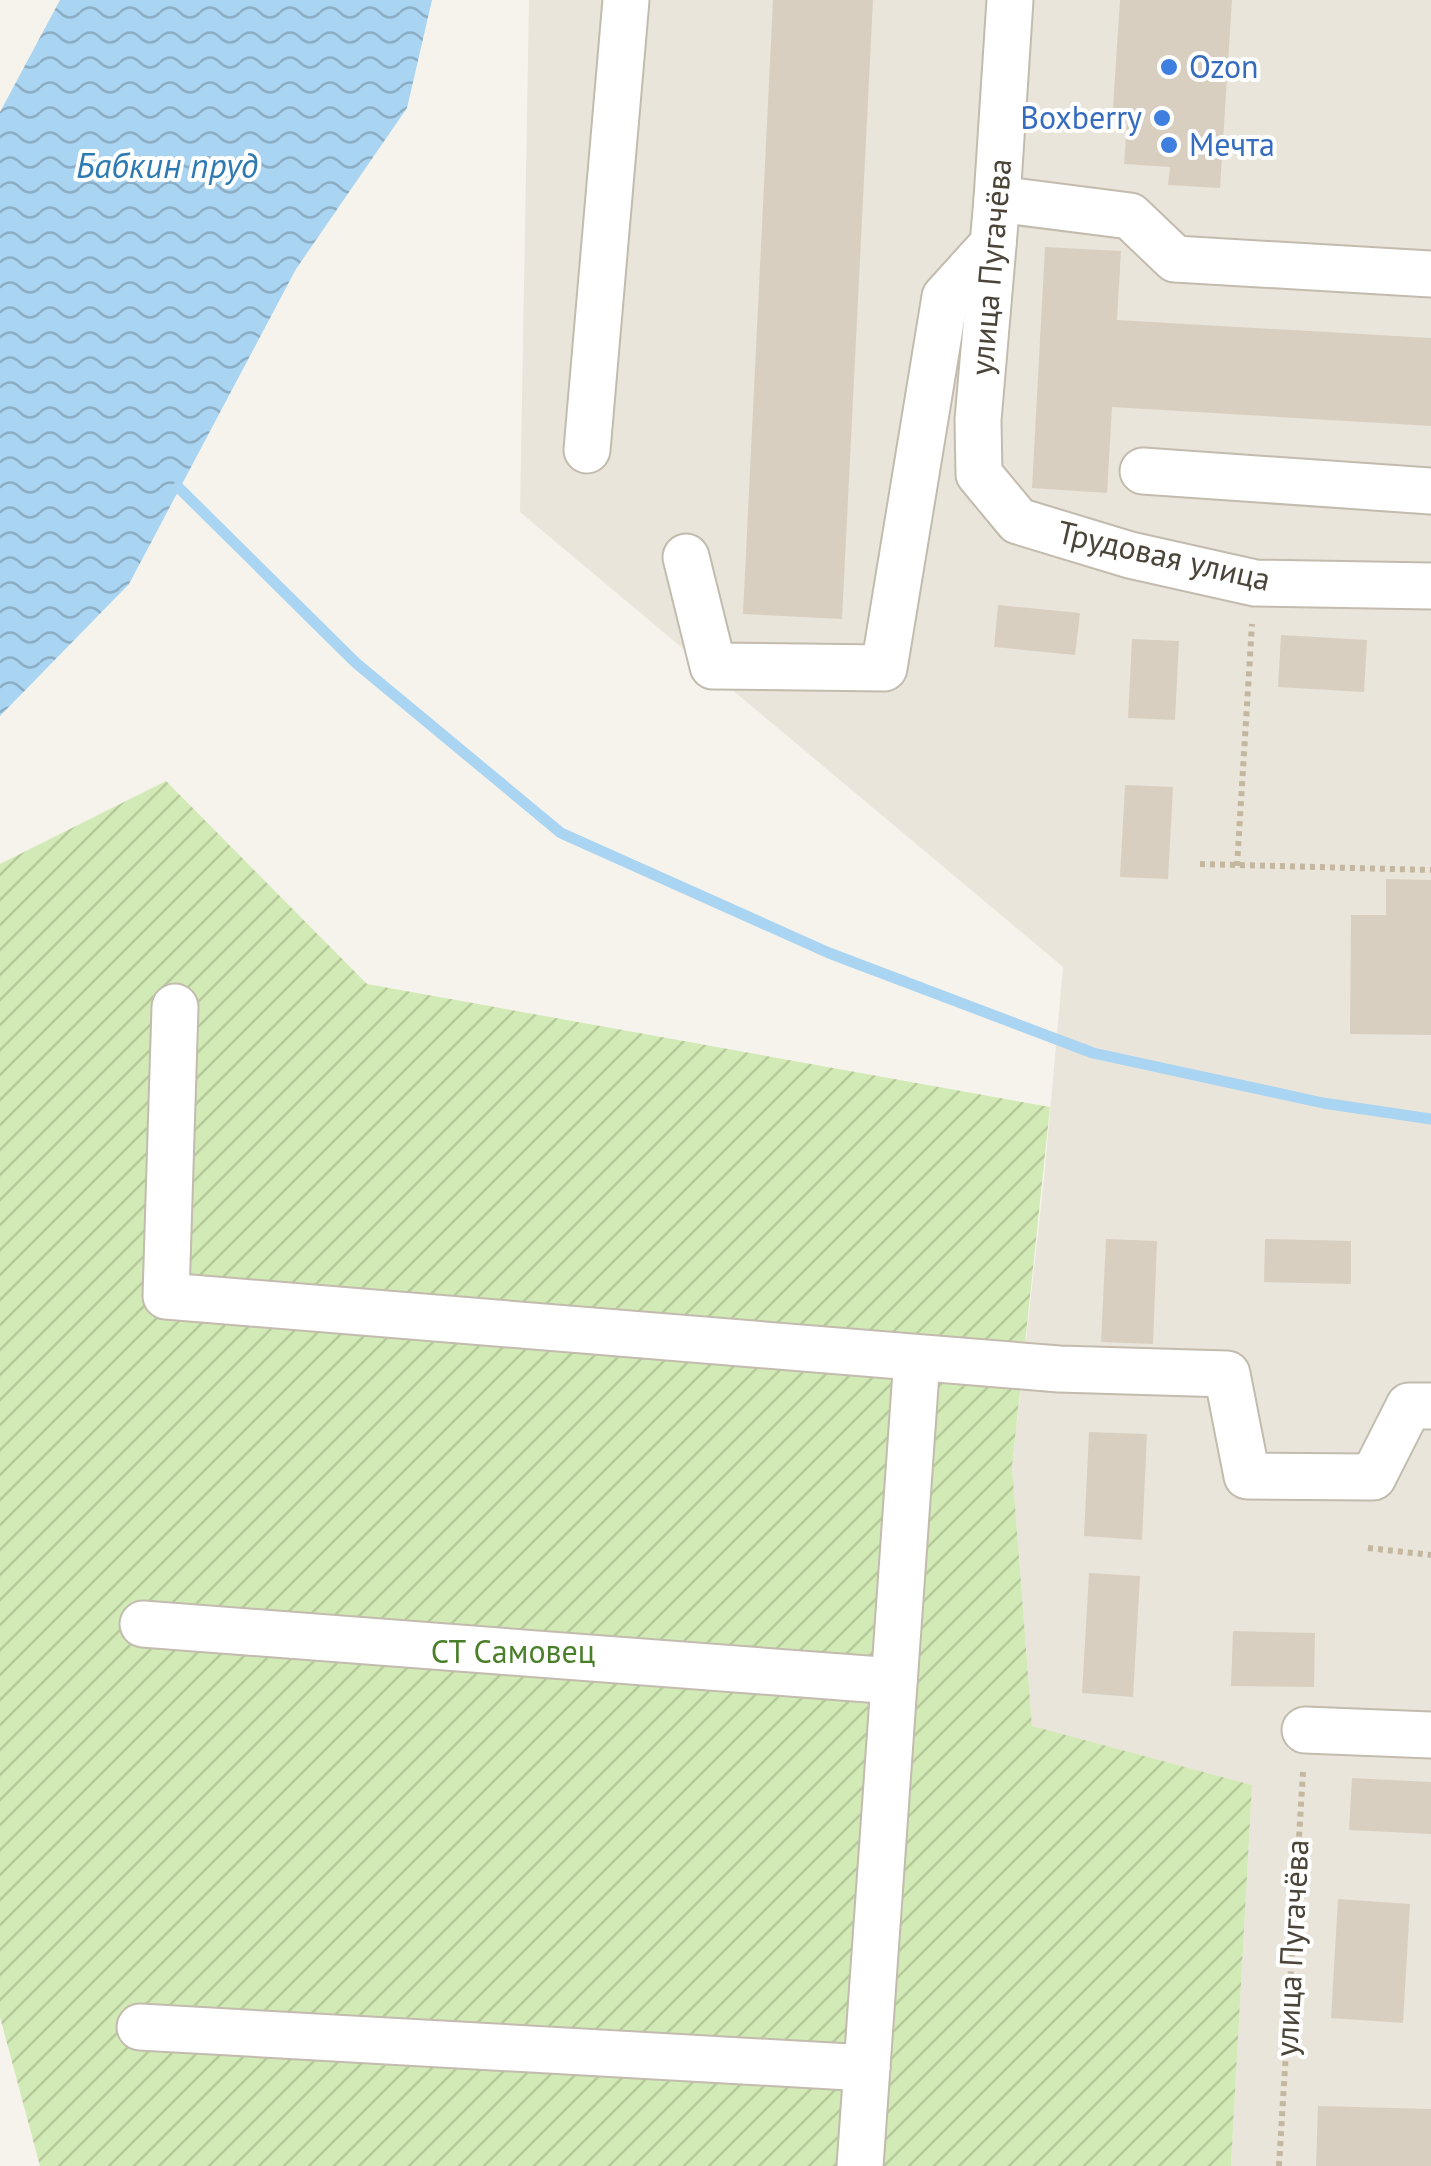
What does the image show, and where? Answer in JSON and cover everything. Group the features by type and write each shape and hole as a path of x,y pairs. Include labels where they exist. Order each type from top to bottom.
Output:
{"street":[{"path":"587,450 626,0"},
{"name":"улица Пугачёва","path":"1010,0 978,420 979,474 1018,521"},
{"path":"997,199 1130,216 1175,259 1431,274"},
{"path":"686,557 713,666 884,668 945,297 993,244"},
{"path":"1143,471 1431,490"},
{"name":"Трудовая улица","path":"1018,521 1130,554 1255,583 1431,586"},
{"path":"175,1007 166,1296 1059,1369 1227,1374 1247,1476 1373,1477 1420,1406"},
{"path":"860,2166 917,1358"},
{"path":"143,1624 894,1681"},
{"path":"1305,1730 1431,1735"},
{"path":"140,2027 867,2068"}],"path":[{"path":"1237,866 1255,583"},
{"path":"1200,864 1431,870"},
{"path":"1368,1548 1431,1555"},
{"name":"улица Пугачёва","path":"1279,2166 1305,1730"}],"shaded area":[{"path":"529,0 1431,0 1431,2166 1231,2166 1252,1785 1032,1727 1012,1467 1063,967 520,512"}],"green space":[{"name":"СТ Самовец","path":"166,781 367,984 1050,1107 1012,1467 1032,1726 1252,1785 1231,2166 40,2166 0,2017 0,864"}],"water":[{"name":"Бабкин пруд","path":"60,0 432,0 407,108 296,269 129,584 0,716 0,112"}],"building":[{"path":"773,0 873,0 842,619 743,614"},
{"path":"1120,0 1232,0 1220,188 1168,185 1170,167 1124,164 1127,123 1112,122"},
{"path":"1045,247 1121,251 1117,320 1431,338 1431,426 1112,407 1107,493 1032,488"},
{"path":"998,605 1080,613 1075,655 994,647"},
{"path":"1281,635 1367,640 1364,692 1278,687"},
{"path":"1132,639 1179,641 1175,720 1128,718"},
{"path":"1125,785 1173,787 1168,879 1120,877"},
{"path":"1386,879 1431,880 1431,1035 1350,1034 1351,915 1386,915"},
{"path":"1106,1239 1157,1241 1153,1344 1101,1342"},
{"path":"1265,1239 1351,1241 1351,1284 1264,1282"},
{"path":"1089,1432 1147,1434 1142,1540 1084,1536"},
{"path":"1089,1573 1140,1576 1133,1697 1082,1693"},
{"path":"1233,1631 1315,1633 1314,1687 1231,1686"},
{"path":"1352,1778 1431,1782 1431,1834 1349,1830"},
{"path":"1338,1899 1410,1904 1403,2023 1331,2018"},
{"path":"1318,2106 1431,2109 1431,2166 1316,2166"}],"waterway":[{"path":"178,487 356,663 561,833 829,953 1093,1053 1323,1103 1431,1119"}],"place":[{"name":"Ozon","path":"1169,67"},
{"name":"Boxberry","path":"1162,118"},
{"name":"Мечта","path":"1169,145"}]}
